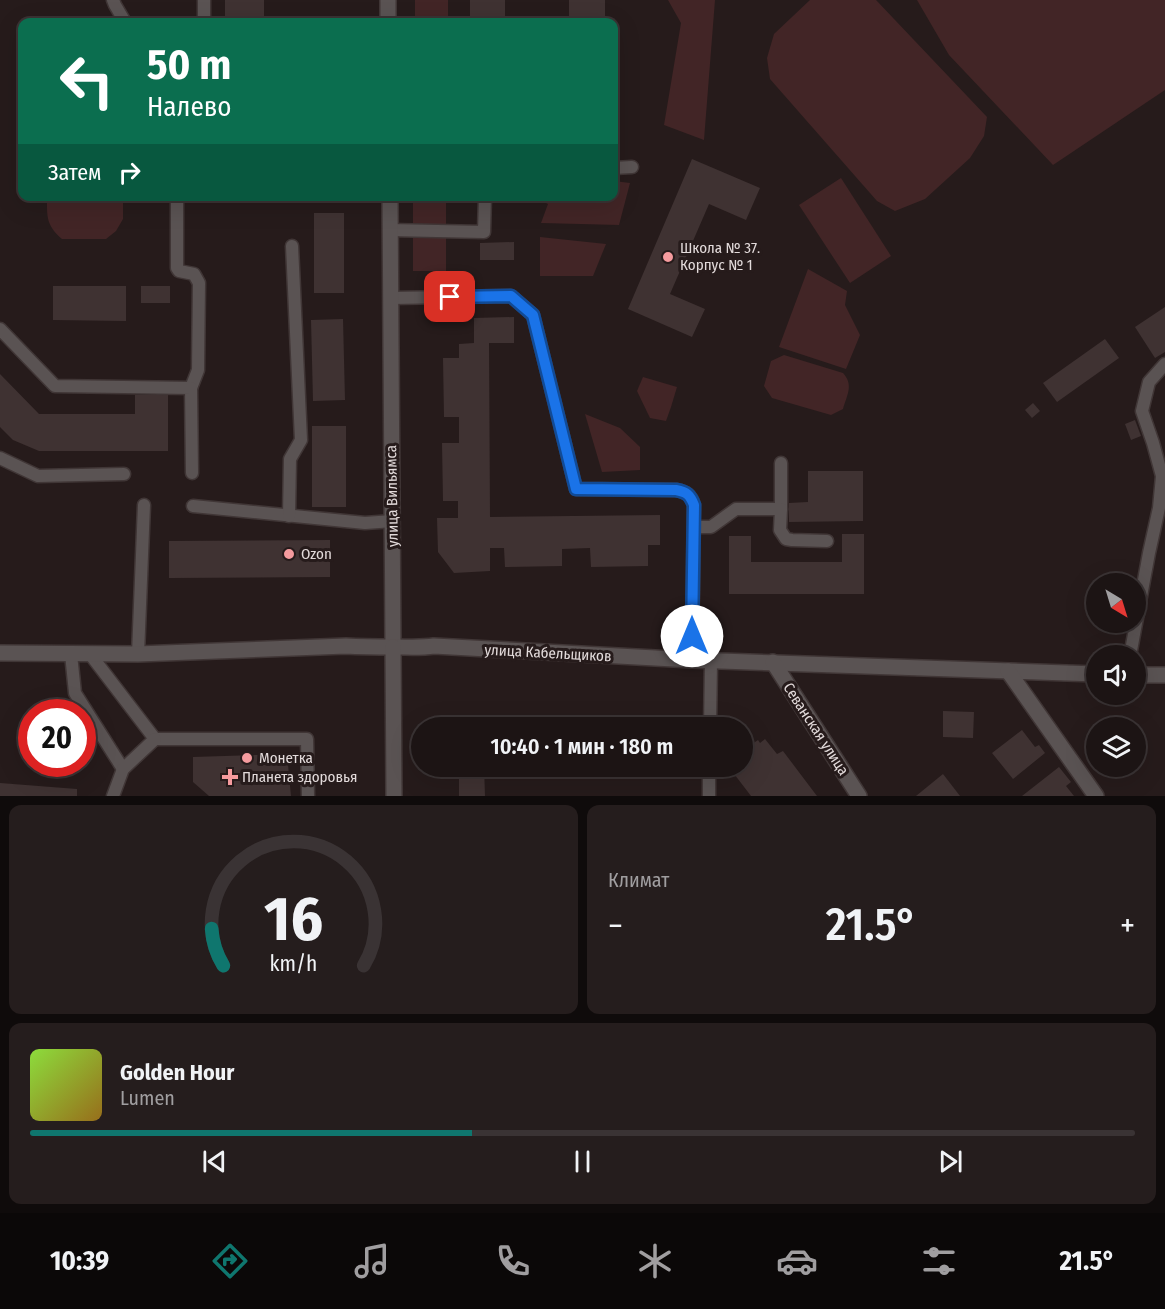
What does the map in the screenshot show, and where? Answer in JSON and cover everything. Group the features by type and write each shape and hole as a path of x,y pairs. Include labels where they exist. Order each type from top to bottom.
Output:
{"street":[{"path":"388,0 388,18"},
{"name":"улица Вильямса","path":"390,201 394,796"},
{"name":"улица Кабельщиков","path":"0,653 138,654 346,646 367,648 434,646 711,661 1086,674"},
{"name":"Севанская улица","path":"773,662 860,796"},
{"path":"1008,671 1096,796"},
{"path":"1146,675 1165,675"}],"lane":[{"path":"113,0 123,18"},
{"path":"204,0 204,18"},
{"path":"618,168 632,167"},
{"path":"177,201 177,268 180,271 194,274 199,283 198,370 191,388 192,473"},
{"path":"390,230 484,232 485,201"},
{"path":"289,516 290,459 301,440 292,246"},
{"path":"391,298 511,296 533,315 576,489 676,490 691,496 694,505 692,660"},
{"path":"0,329 55,386 191,388"},
{"path":"1132,645 1159,508 1162,476 1142,411 1149,382 1165,364"},
{"path":"0,458 38,476 124,474"},
{"path":"781,463 780,530 786,539 827,541"},
{"path":"138,654 144,505"},
{"path":"193,506 365,523 393,521"},
{"path":"694,527 711,527 736,509 781,509"},
{"path":"71,654 75,693 123,769"},
{"path":"90,654 155,739"},
{"path":"710,717 711,661"},
{"path":"113,796 123,769 155,739 307,739 308,796"},
{"path":"709,796 710,777"}],"shaded area":[{"path":"415,0 448,0 448,18 415,18"},
{"path":"668,0 715,0 704,140 664,125 681,23"},
{"path":"810,0 876,0 987,117 984,136 970,158 925,199 895,211 877,201 770,79 767,58 774,34"},
{"path":"917,0 1165,0 1165,90 1053,165 949,55"},
{"path":"841,178 891,256 850,283 799,205"},
{"path":"618,182 630,183 619,225 541,223 548,204 542,201 618,201"},
{"path":"47,201 123,201 123,219 116,231 106,239 62,239 48,220"},
{"path":"413,201 446,201 446,271 413,271"},
{"path":"540,237 606,244 593,276 540,276"},
{"path":"808,269 847,291 845,305 860,335 846,369 779,347"},
{"path":"784,355 843,373 849,386 843,409 831,415 772,398 764,386 771,361"},
{"path":"643,377 677,387 666,421 650,418 637,391"},
{"path":"585,414 620,428 640,447 640,470 602,472"}],"building":[{"path":"225,0 264,0 264,18 225,18"},
{"path":"470,0 505,0 505,18 470,18"},
{"path":"569,0 605,0 605,18 569,18"},
{"name":"Школа № 37. Корпус № 1","path":"692,159 760,188 746,220 709,204 670,294 705,309 692,337 628,309"},
{"path":"314,213 344,213 344,293 314,293"},
{"path":"514,242 514,260 480,260 480,243"},
{"path":"53,286 126,286 126,321 53,320"},
{"path":"141,286 170,286 170,303 141,303"},
{"path":"1165,307 1165,352 1155,358 1135,327"},
{"path":"514,317 514,343 489,343 490,517 660,515 660,545 648,545 648,566 591,567 590,548 562,549 562,566 505,567 504,548 490,548 490,571 454,573 438,552 437,518 458,518 458,501 443,501 442,443 459,443 459,417 444,417 443,358 459,358 459,344 474,343 474,318"},
{"path":"343,319 345,400 313,401 311,320"},
{"path":"1105,339 1119,358 1057,402 1043,383"},
{"path":"0,374 39,414 135,414 135,395 168,395 168,451 39,451 13,440 0,427"},
{"path":"1033,403 1040,411 1032,418 1025,410"},
{"path":"1135,420 1141,436 1131,440 1125,424"},
{"path":"312,426 346,426 346,507 312,507"},
{"path":"808,471 863,471 863,521 789,522 789,503 808,502"},
{"path":"842,534 864,534 864,594 729,594 729,536 751,536 751,562 842,562"},
{"path":"330,540 330,577 169,578 169,541"},
{"path":"943,711 974,712 973,738 943,737"},
{"path":"1022,730 1035,747 1039,745 1045,753 1013,779 992,753"},
{"path":"765,739 777,754 783,751 817,796 751,796 736,777 753,777 753,743 758,740 760,743"},
{"path":"287,754 291,796 209,796 193,782 193,757"},
{"path":"1059,767 1071,782 1066,786 1074,796 1022,796"},
{"path":"943,774 960,796 916,796"},
{"path":"459,777 484,777 485,796 459,796"},
{"path":"0,783 77,789 77,796 0,796"}],"place":[{"name":"Школа № 37. Корпус № 1","path":"668,257"},
{"name":"Ozon","path":"289,554"},
{"name":"Монетка","path":"247,758"},
{"name":"Планета здоровья","path":"230,777"}],"route":[{"path":"450,297 511,296 533,315 576,489 676,490 691,496 694,505 692,636"}]}
